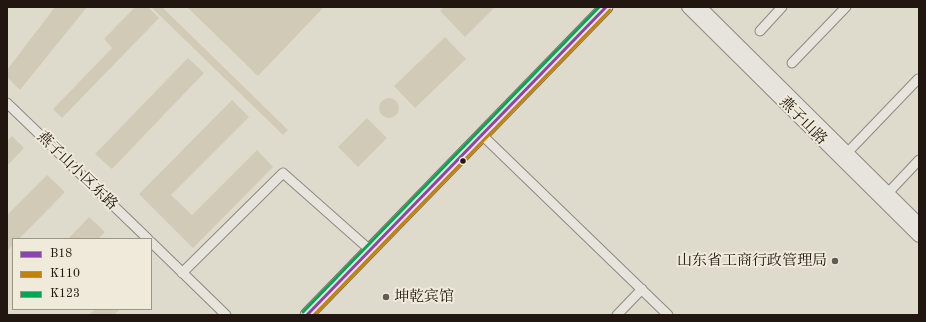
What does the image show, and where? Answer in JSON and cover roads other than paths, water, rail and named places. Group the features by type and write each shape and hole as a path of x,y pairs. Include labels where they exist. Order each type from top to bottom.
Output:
{"main road":[{"path":"307,315 606,7"}],"street":[{"name":"燕子山路","path":"688,7 919,236"},
{"name":"燕子山路","path":"700,7 919,224"},
{"path":"760,31 782,7"},
{"path":"792,63 846,7"},
{"path":"847,153 918,79"},
{"name":"燕子山小区东路","path":"7,103 147,238"},
{"path":"482,135 668,315"},
{"path":"888,193 919,160"},
{"path":"182,273 283,173 370,250"},
{"path":"152,243 226,315"},
{"path":"617,315 642,289"}],"place":[{"name":"山东省工商行政管理局","path":"835,261"},
{"name":"坤乾宾馆","path":"386,297"}]}
